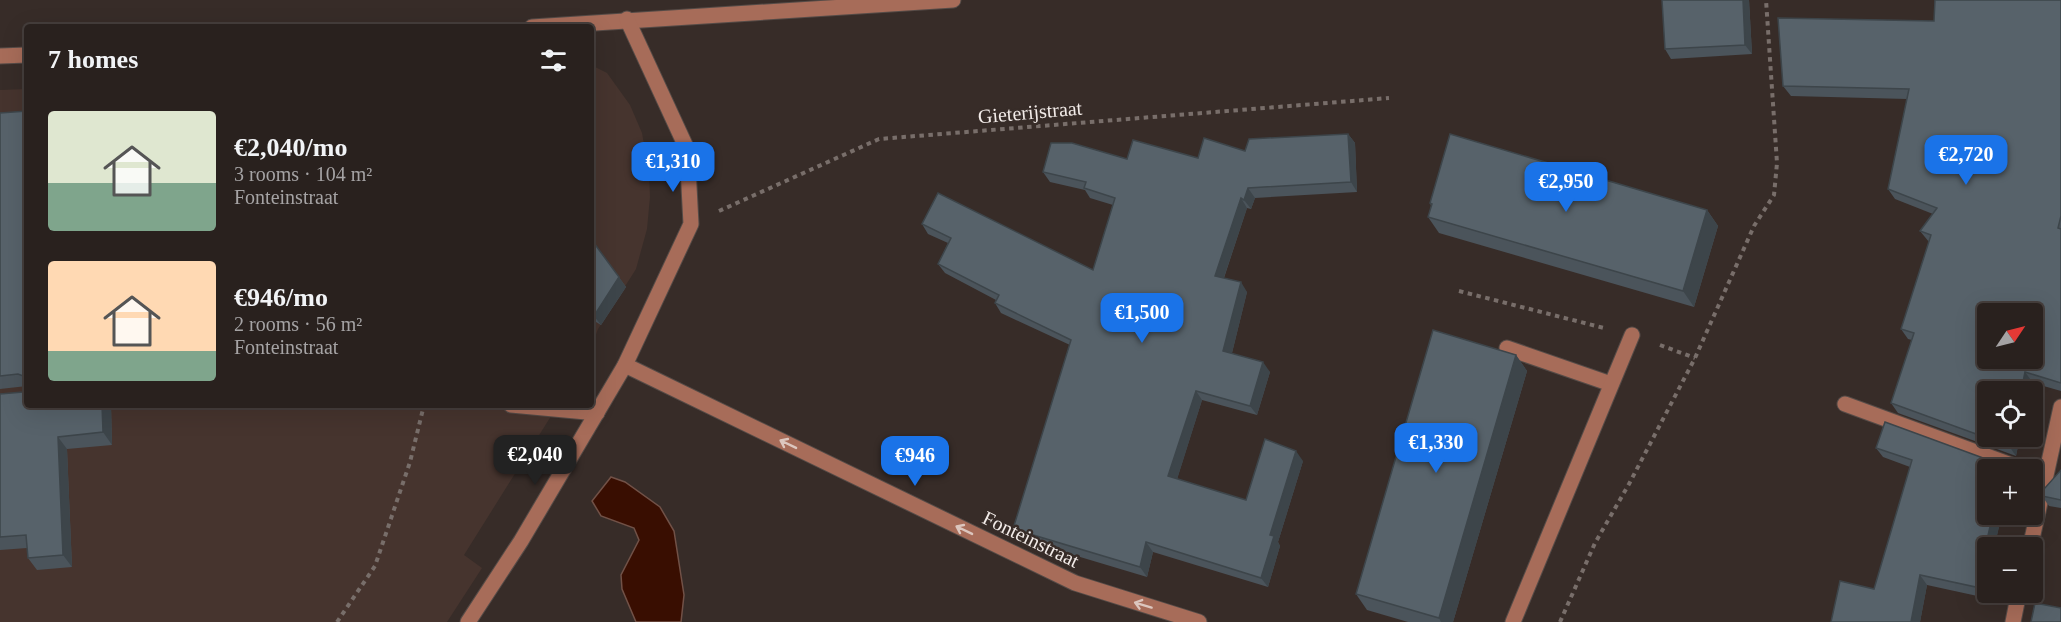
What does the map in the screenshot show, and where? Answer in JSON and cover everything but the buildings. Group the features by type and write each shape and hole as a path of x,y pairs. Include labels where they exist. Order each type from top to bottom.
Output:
{"street":[{"path":"568,24 953,0"},
{"path":"468,622 521,541 626,365 691,224 687,149 627,19"},
{"path":"0,56 24,55"},
{"path":"1513,622 1632,335"},
{"path":"1507,348 1611,384"},
{"name":"Fonteinstraat","path":"626,365 1074,583 1199,622"},
{"path":"1845,404 1995,459"},
{"path":"543,408 597,413"},
{"path":"2043,464 2060,416"},
{"path":"2013,622 2017,603"}],"path":[{"path":"1560,622 1595,543 1629,484 1695,358 1754,226 1774,195 1777,163 1766,0"},
{"name":"Gieterijstraat","path":"691,224 879,139 1389,98"},
{"path":"1459,291 1632,335 1695,358"},
{"path":"337,622 375,566 410,462 423,408"}],"shaded area":[{"path":"594,66 607,73 630,105 642,133 649,172 650,197 647,229 636,269 598,329 594,340"},
{"path":"24,89 24,408 556,408 464,555 482,568 447,622 0,622 0,90"},
{"path":"611,477 625,482 660,507 674,531 684,595 681,622 636,622 622,589 621,575 639,540 634,528 601,516 592,501"}]}
